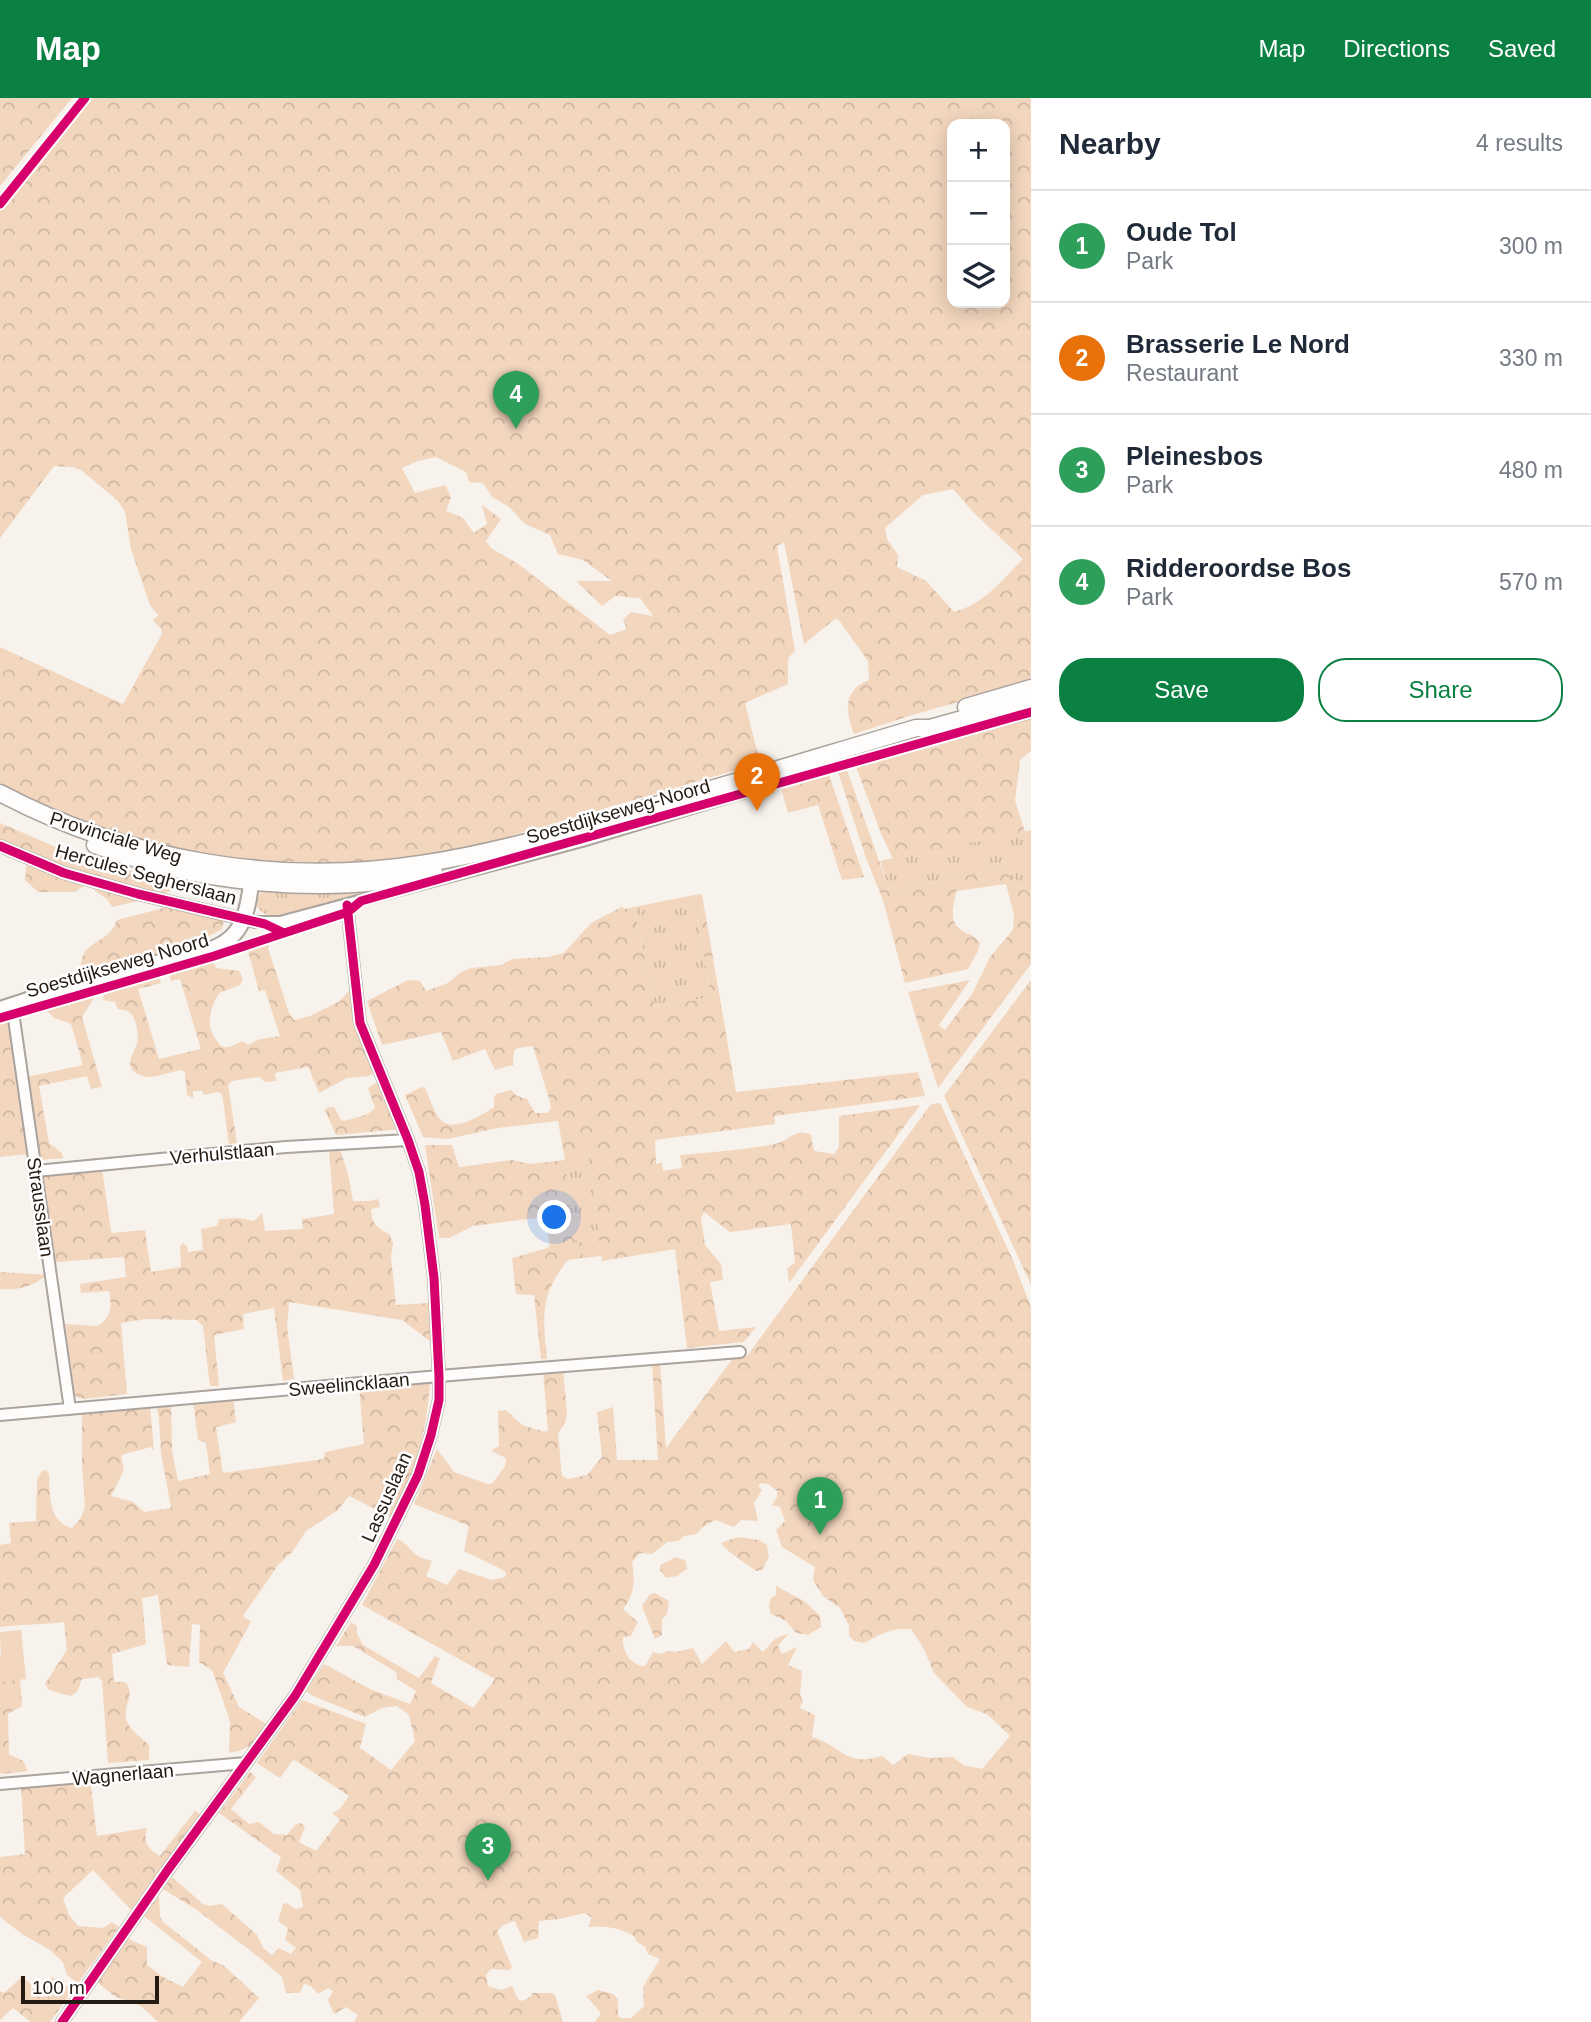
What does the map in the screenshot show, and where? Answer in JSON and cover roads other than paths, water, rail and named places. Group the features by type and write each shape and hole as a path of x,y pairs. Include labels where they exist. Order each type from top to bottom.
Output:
{"main road":[{"name":"Provinciale Weg","path":"916,728 926,720 949,712 1031,688"},
{"name":"Provinciale Weg","path":"0,800 43,824 119,853 192,872 341,883 389,880 469,863 916,728 930,728 1031,699"},
{"name":"Provinciale Weg","path":"0,793 74,827 145,850 253,875"},
{"name":"Soestdijkseweg Noord","path":"6,1007 86,981 218,946 236,935 244,918 253,875"}],"street":[{"name":"Soestdijkseweg-Noord","path":"265,924 347,905 582,841 1031,712"},
{"name":"Hercules Segherslaan","path":"0,846 64,873 138,894 265,924"},
{"name":"Lassuslaan","path":"62,2022 166,1871 295,1696 374,1566 418,1475 439,1400 434,1278 419,1172 360,1023 347,905"},
{"name":"Strausslaan","path":"6,1007 36,1171 70,1409"},
{"name":"Verhulstlaan","path":"36,1171 286,1147 408,1140"},
{"name":"Sweelincklaan","path":"0,1415 740,1352"},
{"name":"Wagnerlaan","path":"0,1784 246,1763"}],"place":[{"name":"Ridderoordse Bos","path":"516,429"},
{"name":"Brasserie Le Nord","path":"757,811"},
{"name":"Oude Tol","path":"820,1535"},
{"name":"Pleinesbos","path":"488,1881"}]}
